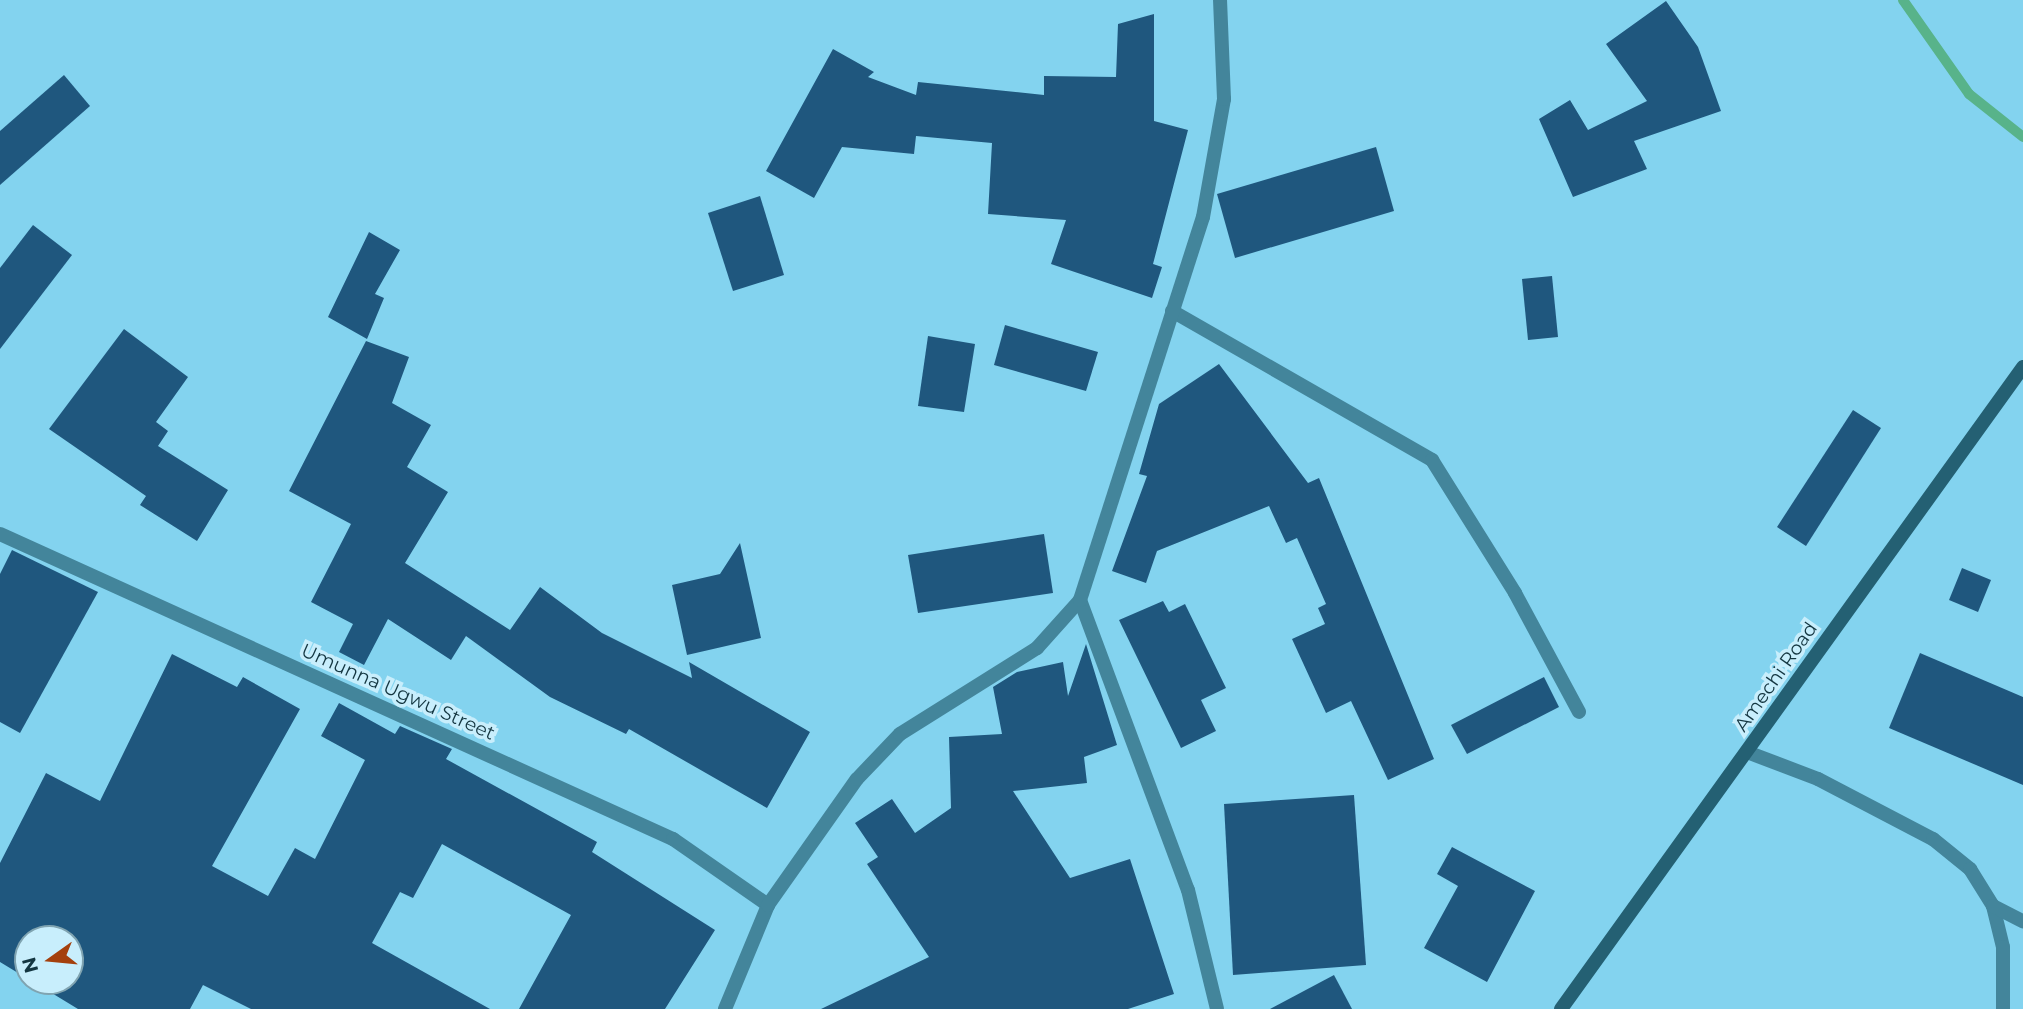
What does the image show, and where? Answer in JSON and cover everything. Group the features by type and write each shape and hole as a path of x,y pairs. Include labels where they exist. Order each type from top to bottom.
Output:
{"main road":[{"name":"Amechi Road","path":"1561,1009 2020,371"}],"street":[{"path":"725,1009 768,905 857,779 900,734 1037,648 1080,600 1172,311 1217,152 1224,100 1220,0"},
{"path":"1172,311 1432,460 1515,593 1579,712"},
{"name":"Umunna Ugwu Street","path":"0,534 673,839 768,905"},
{"path":"1080,600 1188,890 1217,1009"},
{"path":"1747,752 1818,779 1933,839 1970,869 1993,906 2003,947 2003,1009"},
{"path":"1993,906 2023,921"}],"building":[{"path":"1666,1 1698,47 1721,111 1634,141 1647,169 1573,197 1539,119 1570,100 1588,130 1647,101 1606,44"},
{"path":"1154,14 1154,121 1188,130 1153,264 1162,267 1152,298 1051,264 1066,220 988,214 992,143 916,136 914,154 842,147 814,198 766,171 833,49 874,72 868,77 916,95 918,82 1044,95 1044,76 1116,77 1118,24"},
{"path":"64,75 90,106 0,185 0,131"},
{"path":"1376,147 1394,211 1235,258 1217,194"},
{"path":"760,196 784,275 733,291 708,213"},
{"path":"33,225 72,255 0,349 0,268"},
{"path":"369,232 400,250 375,294 384,298 367,339 328,317"},
{"path":"1552,276 1558,337 1528,340 1522,279"},
{"path":"1005,325 1098,352 1086,391 994,365"},
{"path":"124,329 188,377 156,422 168,431 158,446 228,490 197,541 140,505 146,496 49,429"},
{"path":"928,336 975,344 964,412 918,406"},
{"path":"366,341 409,357 392,403 431,425 407,467 448,492 405,563 510,630 540,587 602,633 692,678 689,662 810,732 767,808 629,729 626,734 550,697 466,636 451,660 388,619 364,665 339,652 353,624 311,602 351,524 289,491"},
{"path":"1219,364 1308,483 1319,478 1434,759 1388,780 1351,701 1326,713 1292,639 1325,624 1318,608 1326,604 1297,538 1286,543 1269,506 1157,551 1146,583 1112,571 1147,476 1139,474 1159,404"},
{"path":"1853,410 1881,428 1806,546 1777,527"},
{"path":"1044,534 1053,593 918,613 908,555"},
{"path":"740,543 761,638 687,655 672,585 720,574"},
{"path":"12,550 98,592 20,733 0,722 0,574"},
{"path":"1962,568 1991,580 1978,612 1949,600"},
{"path":"1163,601 1169,612 1185,604 1226,688 1201,700 1216,731 1181,748 1119,620"},
{"path":"1086,644 1117,745 1084,757 1087,783 1013,791 1070,878 1130,859 1174,994 1128,1009 821,1009 929,957 867,864 878,857 855,823 892,799 915,833 951,808 949,737 1002,734 993,687 1017,672 1063,662 1068,696"},
{"path":"1920,653 2023,697 2023,785 1889,728"},
{"path":"172,654 237,687 243,677 300,709 212,866 268,896 295,848 315,859 365,760 321,736 339,703 395,734 400,726 452,749 446,759 597,842 592,852 715,930 665,1009 519,1009 571,915 442,844 413,898 400,892 372,943 490,1009 251,1009 203,985 190,1009 78,1009 55,995 84,995 84,925 14,925 14,970 0,962 0,863 46,773 100,801"},
{"path":"1544,677 1559,707 1467,754 1451,725"},
{"path":"1354,795 1366,965 1233,975 1224,804"},
{"path":"1452,847 1535,891 1487,982 1424,948 1458,886 1437,874"},
{"path":"1334,975 1352,1009 1270,1009"}],"waterway":[{"path":"1903,0 1969,94 2023,137"}]}
